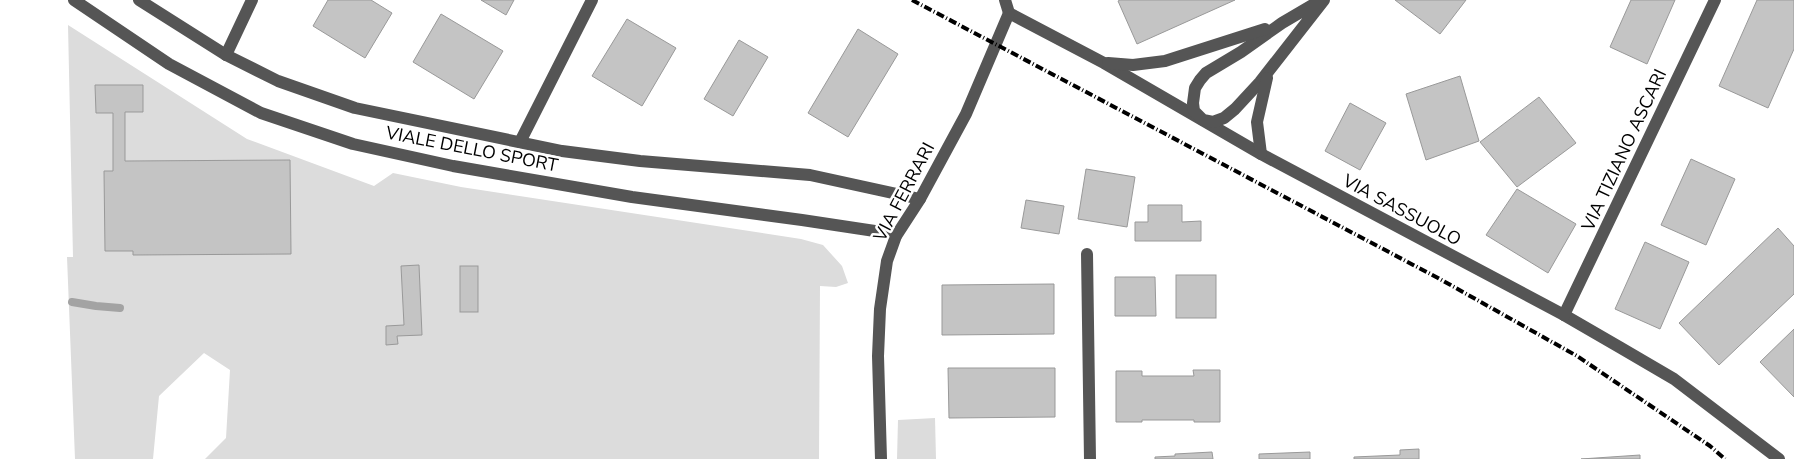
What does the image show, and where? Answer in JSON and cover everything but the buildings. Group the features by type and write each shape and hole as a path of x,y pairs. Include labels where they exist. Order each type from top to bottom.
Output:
{"street":[{"name":"VIALE DELLO SPORT","path":"74,0 169,64 261,113 354,144 453,166 632,197 802,220 896,236"},
{"name":"VIALE DELLO SPORT","path":"139,0 226,56 278,82 355,108 562,150 640,161 810,175 920,199"},
{"path":"226,56 252,0"},
{"name":"VIALE DELLO SPORT","path":"520,142 592,0"},
{"path":"1005,0 1010,13"},
{"path":"1323,0 1260,82 1235,109 1224,118 1213,122 1203,120 1194,111 1195,88 1206,74 1282,23 1323,0"},
{"name":"VIA TIZIANO ASCARI","path":"1564,316 1715,0"},
{"name":"VIA FERRARI","path":"881,459 878,356 880,309 887,261 896,236 920,199 966,114 1010,13"},
{"name":"VIA SASSUOLO","path":"1010,13 1104,63 1261,154 1564,316 1674,379 1779,459"},
{"path":"1104,63 1133,66 1165,61 1282,23"},
{"path":"1261,154 1256,122 1264,86 1273,64"},
{"path":"1087,254 1090,459"}],"shaded area":[{"path":"68,25 247,139 374,186 393,173 461,187 801,239 823,245 842,266 848,283 836,287 820,286 819,459 205,459 226,438 230,370 204,353 159,396 153,459 75,459 67,257 73,257"},
{"path":"935,418 936,459 897,459 898,420"}],"waterway":[{"path":"72,302 120,308"}],"railway":[{"path":"912,0 1438,278 1577,356 1710,446 1725,459"}]}
